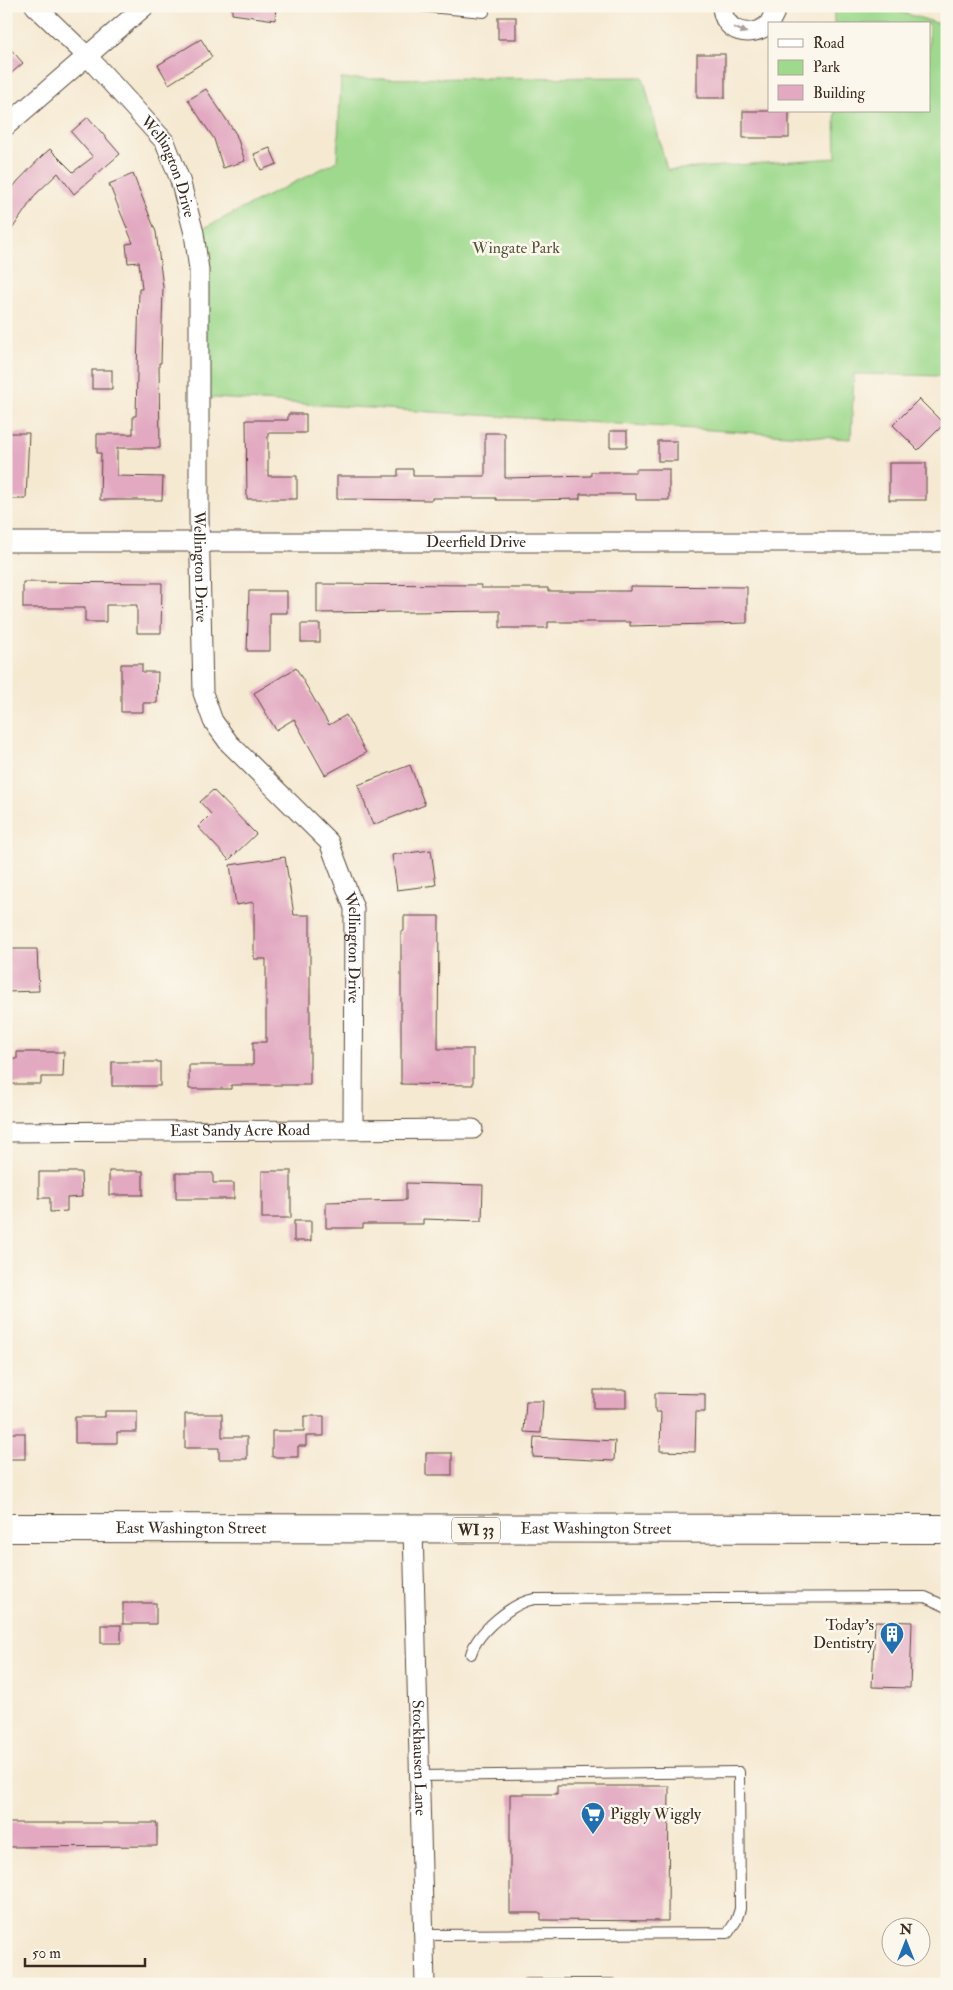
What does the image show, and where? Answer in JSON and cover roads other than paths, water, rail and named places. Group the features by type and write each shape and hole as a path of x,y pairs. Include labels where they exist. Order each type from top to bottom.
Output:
{"main road":[{"name":"East Washington Street","path":"6,1528 414,1530 947,1529"}],"street":[{"name":"Wellington Drive","path":"35,6 88,57 165,142 180,180 194,233 200,270 200,541 203,693 213,721 229,743 329,842 354,908 353,1129"},
{"path":"6,126 145,6"},
{"path":"722,6 722,13 728,24 738,31 749,34 761,31 768,25"},
{"path":"770,22 775,12 775,6"},
{"name":"Deerfield Drive","path":"6,542 947,542"},
{"name":"East Sandy Acre Road","path":"6,1132 473,1129"},
{"name":"Stockhausen Lane","path":"414,1530 423,1935 427,1983"}],"lane":[{"path":"418,6 484,12"},
{"path":"471,1654 478,1638 516,1605 535,1599 925,1597 947,1607"},
{"path":"420,1776 740,1772 740,1909 736,1922 728,1933 423,1935"},
{"path":"527,1984 612,1984"}],"place":[{"name":"Today's Dentistry","path":"892,1655"},
{"name":"Piggly Wiggly","path":"593,1835"}],"park label":[{"name":"Wingate Park","path":"516,248"}]}
